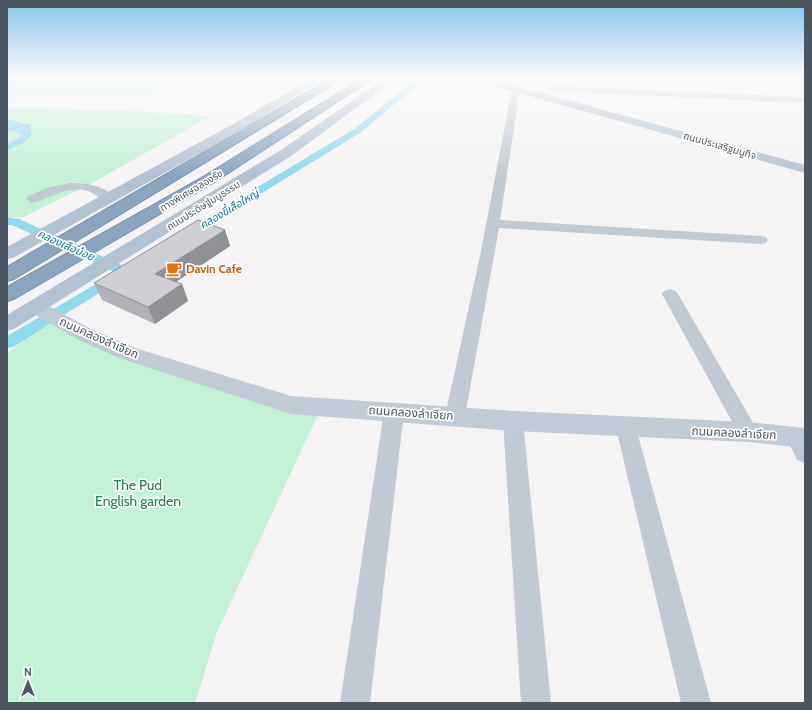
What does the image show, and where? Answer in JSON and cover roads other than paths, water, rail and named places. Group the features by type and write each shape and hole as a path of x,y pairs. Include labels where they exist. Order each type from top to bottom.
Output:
{"highway":[{"name":"ทางพิเศษฉลองรัช","path":"7,275 284,110"},
{"name":"ทางพิเศษฉลองรัช","path":"7,295 208,180 318,110"}],"main road":[{"path":"166,165 226,125 251,110"},
{"path":"7,254 265,110"},
{"name":"ถนนประดิษฐ์มนูธรรม","path":"7,324 45,314 108,264 286,153 347,110"},
{"path":"220,194 294,155 363,110"},
{"name":"ถนนประเสริฐมนูกิจ","path":"606,110 805,169"},
{"name":"ถนนประเสริฐมนูกิจ","path":"632,110 805,158"}],"street":[{"path":"455,416 493,224 510,110"},
{"path":"32,198 57,188 77,185 91,188 108,197"},
{"path":"493,224 760,240"},
{"path":"670,294 748,432"},
{"name":"ถนนคลองลำเจียก","path":"45,314 86,335 127,352 276,401 321,408 455,416 513,422 748,432 802,443"},
{"path":"355,703 394,412"},
{"path":"513,422 536,703"},
{"path":"626,428 696,703"}],"water":[{"path":"7,119 30,125 32,135 23,143 7,150 7,145 22,136 17,132 7,130"}],"waterway":[{"name":"คลองขี้เสือใหญ่","path":"186,234 357,131 383,110"},
{"name":"คลองเสือน้อย","path":"7,221 15,222 119,269"},
{"name":"คลองขี้เสือใหญ่","path":"7,343 115,277"}],"place":[{"name":"Davin Cafe","path":"174,269"}],"park label":[{"name":"The Pud English garden","path":"138,494"}]}
